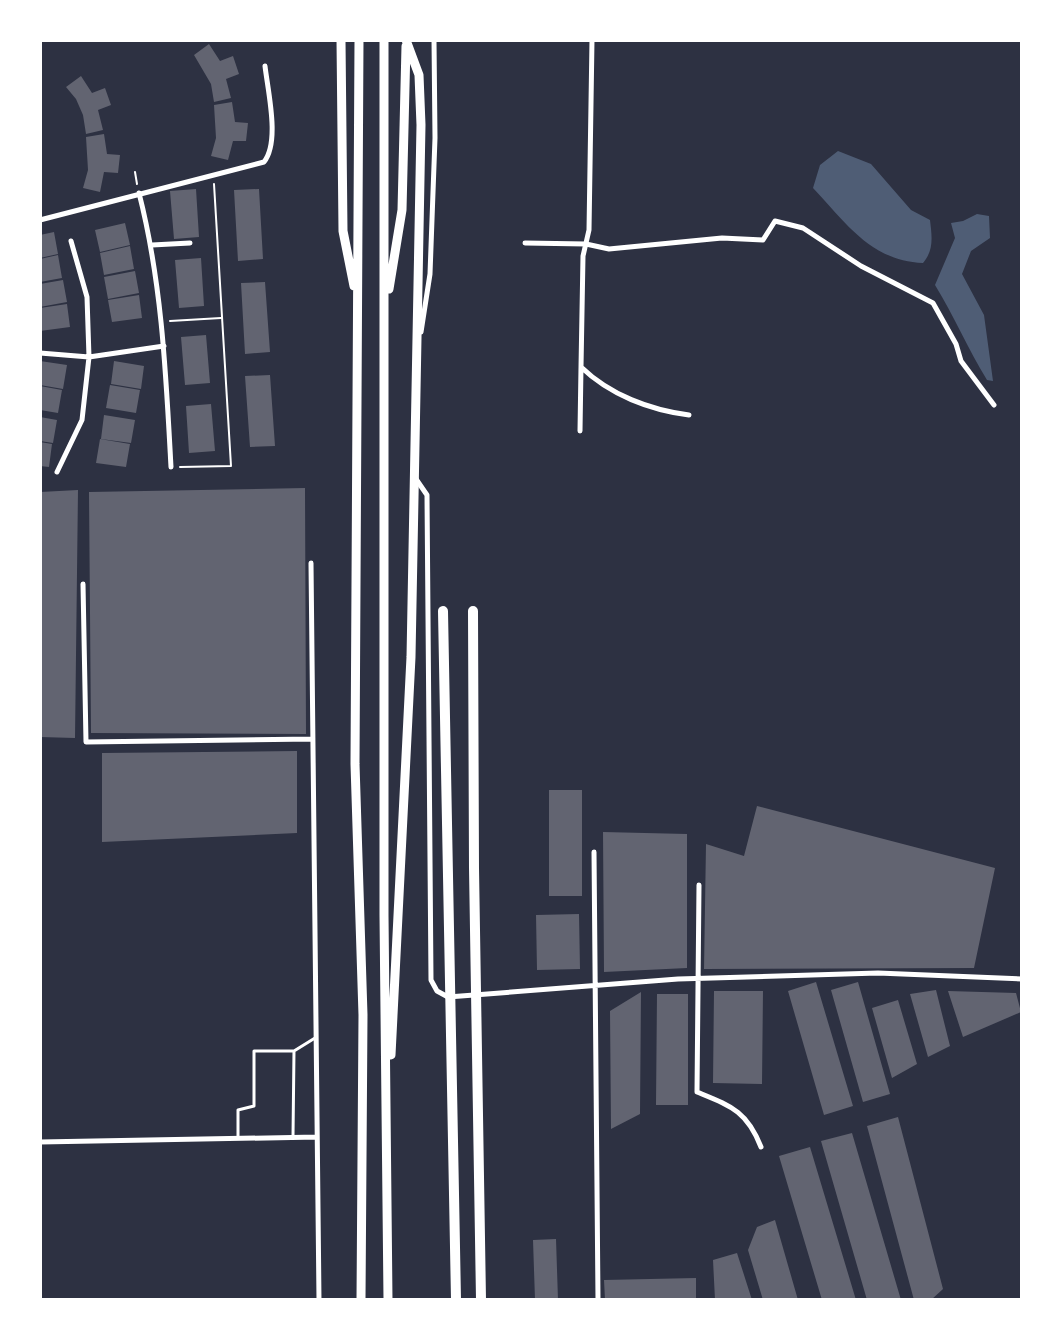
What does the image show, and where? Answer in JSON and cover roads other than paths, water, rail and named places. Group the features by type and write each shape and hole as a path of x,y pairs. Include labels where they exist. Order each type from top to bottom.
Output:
{"highway":[{"path":"336,40 341,59"},
{"path":"341,40 343,231 358,308"},
{"path":"359,40 355,764 363,1015 361,1299"},
{"path":"384,40 388,1299"},
{"path":"385,315 402,210 406,40"},
{"path":"386,1146 411,657 421,125 419,75 406,40"},
{"path":"443,611 456,1299"},
{"path":"473,611 474,868 481,1299"}],"street":[{"path":"434,40 435,138 430,274 416,372 413,464 417,481 427,495 431,980 436,991 448,997 698,978 878,973 1022,979"},
{"path":"580,431 583,256 589,230 592,40"},
{"path":"40,220 264,162 270,154 272,141 265,66"},
{"path":"139,193 153,245 164,346 171,467"},
{"path":"525,243 586,244 609,249 722,238 763,240 775,221 803,228 861,266 933,303 956,344 961,361 994,405"},
{"path":"57,472 82,420 89,357 87,297 71,242"},
{"path":"153,245 190,243"},
{"path":"40,353 89,357 164,346"},
{"path":"581,367 591,377 646,407 689,415"},
{"path":"311,563 319,1299"},
{"path":"83,584 86,742 313,740"},
{"path":"594,852 598,1299"},
{"path":"699,885 697,1092 725,1103 744,1116 754,1128 761,1147"},
{"path":"40,1142 317,1137"}],"lane":[{"path":"238,1138 238,1110 254,1106 254,1051 294,1051 316,1037"},
{"path":"293,1137 294,1051"}],"water":[{"path":"838,151 871,164 911,210 930,220 931,248 923,263 905,261 874,248 849,227 813,188 820,165"},
{"path":"977,214 989,216 990,238 971,251 962,274 984,315 993,381 987,380 935,285 955,238 951,223 963,221"}]}
